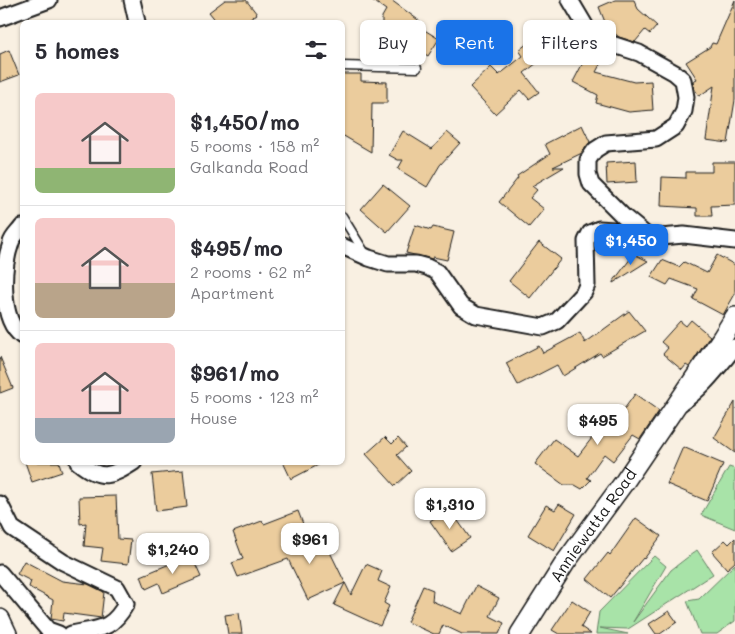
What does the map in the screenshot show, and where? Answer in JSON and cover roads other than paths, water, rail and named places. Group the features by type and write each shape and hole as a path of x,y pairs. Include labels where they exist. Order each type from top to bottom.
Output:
{"street":[{"path":"0,18 49,0"},
{"path":"132,0 137,20"},
{"path":"570,0 589,32 602,41 639,53 675,73 683,80 686,97 684,111 676,126 656,138 606,143 595,150 588,160 588,174 591,184 623,216 649,238"},
{"path":"345,247 388,264 416,264 437,272 461,306 476,315 543,327 557,321 584,292 587,285 586,241 590,233 600,229 649,238 684,235 735,241"},
{"path":"20,230 11,241 6,265 4,305 14,330 20,334"},
{"name":"Anniewatta Road","path":"520,634 565,563 624,481 735,317"},
{"path":"674,408 694,395 735,347"},
{"path":"83,465 101,476 116,474 130,465"},
{"path":"0,504 12,528 63,562 117,588 126,604 119,616 108,626 71,634"},
{"path":"0,573 48,630 59,634"},
{"path":"0,619 7,634"}],"lane":[{"path":"345,66 416,68"},
{"path":"345,221 369,258"}]}
